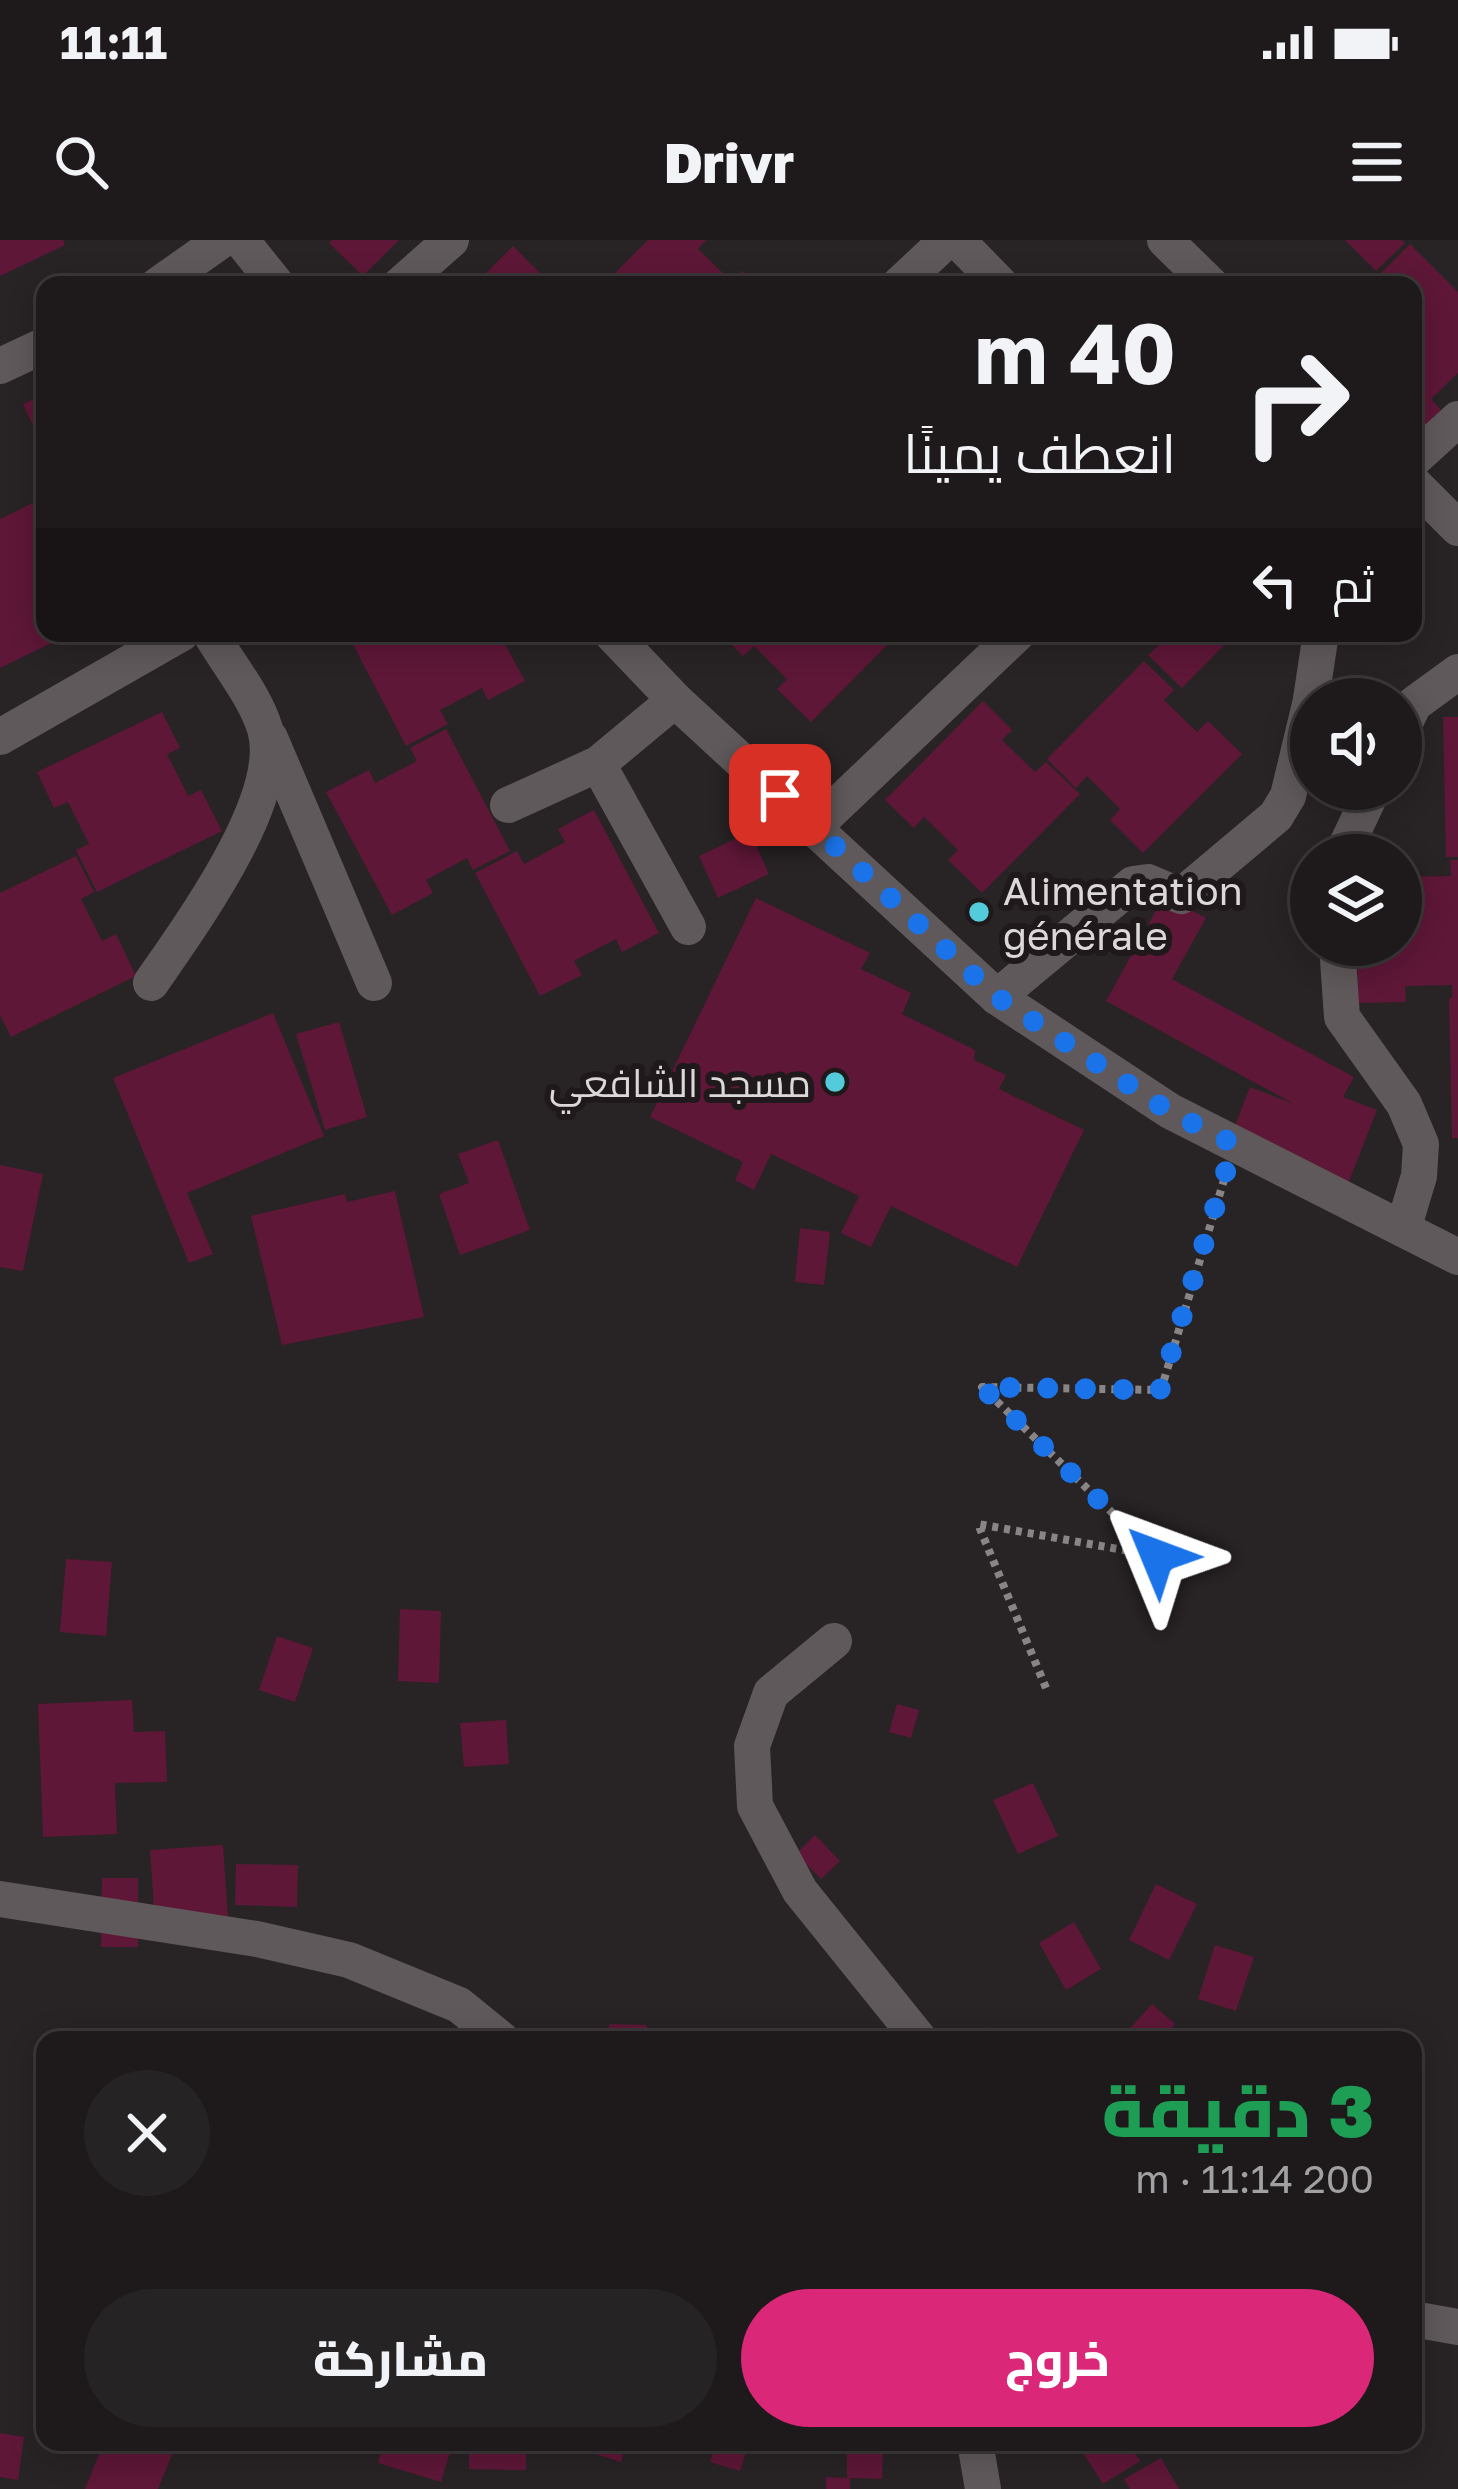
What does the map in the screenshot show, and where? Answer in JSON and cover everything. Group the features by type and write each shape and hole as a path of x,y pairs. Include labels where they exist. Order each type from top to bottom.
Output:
{"street":[{"path":"171,276 222,240"},
{"path":"241,240 271,276"},
{"path":"410,276 451,240"},
{"path":"909,276 947,240"},
{"path":"957,240 991,276"},
{"path":"1166,240 1202,276"},
{"path":"0,366 36,349"},
{"path":"1422,452 1458,419"},
{"path":"1422,492 1458,528"},
{"path":"0,737 166,642"},
{"path":"215,642 264,724 374,983"},
{"path":"620,642 675,700 997,997 1170,1112 1458,1257"},
{"path":"814,827 1009,642"},
{"path":"1314,678 1320,642"},
{"path":"1422,698 1458,671"},
{"path":"508,805 598,764 675,700"},
{"path":"151,982 254,816 269,749 264,724"},
{"path":"598,764 688,927"},
{"path":"997,997 1133,884 1148,882 1181,896 1276,816 1290,788"},
{"path":"1338,966 1342,1016 1404,1104 1421,1144 1419,1176 1403,1229"},
{"path":"834,1641 771,1693 752,1746 755,1806 800,1892 913,2031"},
{"path":"0,1899 257,1939 350,1960 459,2005 491,2031"},
{"path":"1422,2321 1458,2327"},
{"path":"977,2451 983,2489"}],"path":[{"path":"1046,1688 978,1524 1157,1556 982,1387 1160,1390 1234,1144"}],"building":[{"path":"0,240 63,240 65,245 0,276"},
{"path":"399,240 363,276 329,243"},
{"path":"648,240 706,240 698,249 726,276 612,276"},
{"path":"1345,240 1401,240 1405,243 1376,271"},
{"path":"1410,244 1458,292 1458,373 1431,399 1441,410 1422,429 1422,276 1378,276"},
{"path":"513,246 542,275 541,276 483,276"},
{"path":"36,398 36,432 23,404"},
{"path":"36,501 36,642 53,642 0,668 0,519"},
{"path":"352,642 504,642 525,681 488,700 482,688 440,710 448,724 406,746"},
{"path":"729,642 890,642 811,722 777,689 787,679 754,646 743,656"},
{"path":"1156,642 1227,642 1182,688 1148,655 1159,645"},
{"path":"1144,661 1174,690 1164,700 1197,732 1208,721 1242,754 1143,853 1110,820 1120,809 1087,776 1076,788 1047,759"},
{"path":"983,701 1012,730 1002,740 1035,772 1046,762 1080,794 982,893 948,860 958,850 924,817 914,828 885,800"},
{"path":"162,712 180,748 167,754 188,796 201,790 222,831 97,892 76,850 89,844 68,802 54,808 37,772"},
{"path":"1443,717 1458,717 1458,857 1446,857"},
{"path":"446,729 510,851 473,870 467,858 426,880 433,893 392,915 326,792 369,770 375,783 417,761 410,748"},
{"path":"594,810 659,933 622,952 616,939 574,961 582,975 540,996 475,873 517,851 524,864 565,842 558,829"},
{"path":"750,832 769,874 718,898 699,856"},
{"path":"76,856 94,892 81,899 102,941 116,934 136,976 11,1037 0,1015 0,893"},
{"path":"1450,860 1458,860 1458,1138 1452,1138 1452,985 1405,986 1406,1002 1358,1003 1357,966 1422,966 1422,877 1451,876"},
{"path":"1164,896 1206,918 1172,979 1354,1077 1343,1097 1377,1110 1342,1199 1224,1154 1250,1087 1294,1104 1106,1001"},
{"name":"مسجد الشافعي","path":"756,898 870,953 861,969 911,993 902,1014 975,1050 974,1060 1006,1075 999,1089 1084,1130 1017,1267 891,1206 871,1247 841,1233 859,1196 771,1154 754,1190 735,1180 743,1162 650,1117"},
{"path":"273,1013 324,1136 187,1193 213,1254 189,1263 113,1078"},
{"path":"339,1022 367,1117 325,1130 296,1034"},
{"path":"498,1140 530,1230 460,1255 439,1194 469,1183 458,1154"},
{"path":"0,1165 43,1174 23,1271 0,1267"},
{"path":"395,1191 424,1317 282,1345 251,1216 345,1194 347,1202"},
{"path":"800,1228 830,1232 824,1285 795,1282"},
{"path":"66,1559 112,1562 106,1636 60,1632"},
{"path":"400,1609 441,1611 439,1683 398,1681"},
{"path":"277,1636 313,1648 295,1702 259,1690"},
{"path":"132,1700 134,1732 165,1731 167,1782 115,1783 117,1834 43,1837 38,1704"},
{"path":"897,1704 919,1710 911,1738 889,1732"},
{"path":"506,1720 509,1764 464,1767 460,1723"},
{"path":"1033,1783 1058,1836 1018,1854 993,1800"},
{"path":"815,1835 840,1861 821,1879 796,1854"},
{"path":"223,1845 228,1919 155,1924 150,1850"},
{"path":"236,1864 298,1865 297,1907 235,1905"},
{"path":"102,1878 138,1878 138,1947 101,1947"},
{"path":"1156,1884 1197,1904 1169,1960 1129,1940"},
{"path":"1074,1922 1101,1969 1066,1990 1039,1943"},
{"path":"1215,1945 1254,1957 1236,2011 1198,1999"},
{"path":"1152,2004 1175,2024 1169,2031 1128,2031"},
{"path":"609,2024 647,2025 647,2031 609,2031"},
{"path":"0,2433 24,2437 18,2480 0,2477"},
{"path":"100,2451 173,2451 158,2489 85,2489"},
{"path":"381,2451 450,2451 441,2482 378,2463"},
{"path":"469,2451 526,2451 526,2470 469,2469"},
{"path":"585,2451 624,2451 621,2462"},
{"path":"713,2451 746,2451 740,2471 710,2462"},
{"path":"847,2451 883,2451 882,2479 850,2478 850,2489 826,2489 826,2477 847,2478"},
{"path":"1082,2451 1134,2451 1140,2461 1103,2484"},
{"path":"1161,2458 1179,2489 1130,2489 1124,2479"}],"place":[{"name":"Alimentation générale","path":"979,912"},
{"name":"مسجد الشافعي","path":"835,1082"}],"route":[{"path":"780,795 997,997 1170,1112 1234,1144 1160,1390 982,1387 1157,1556"}]}
